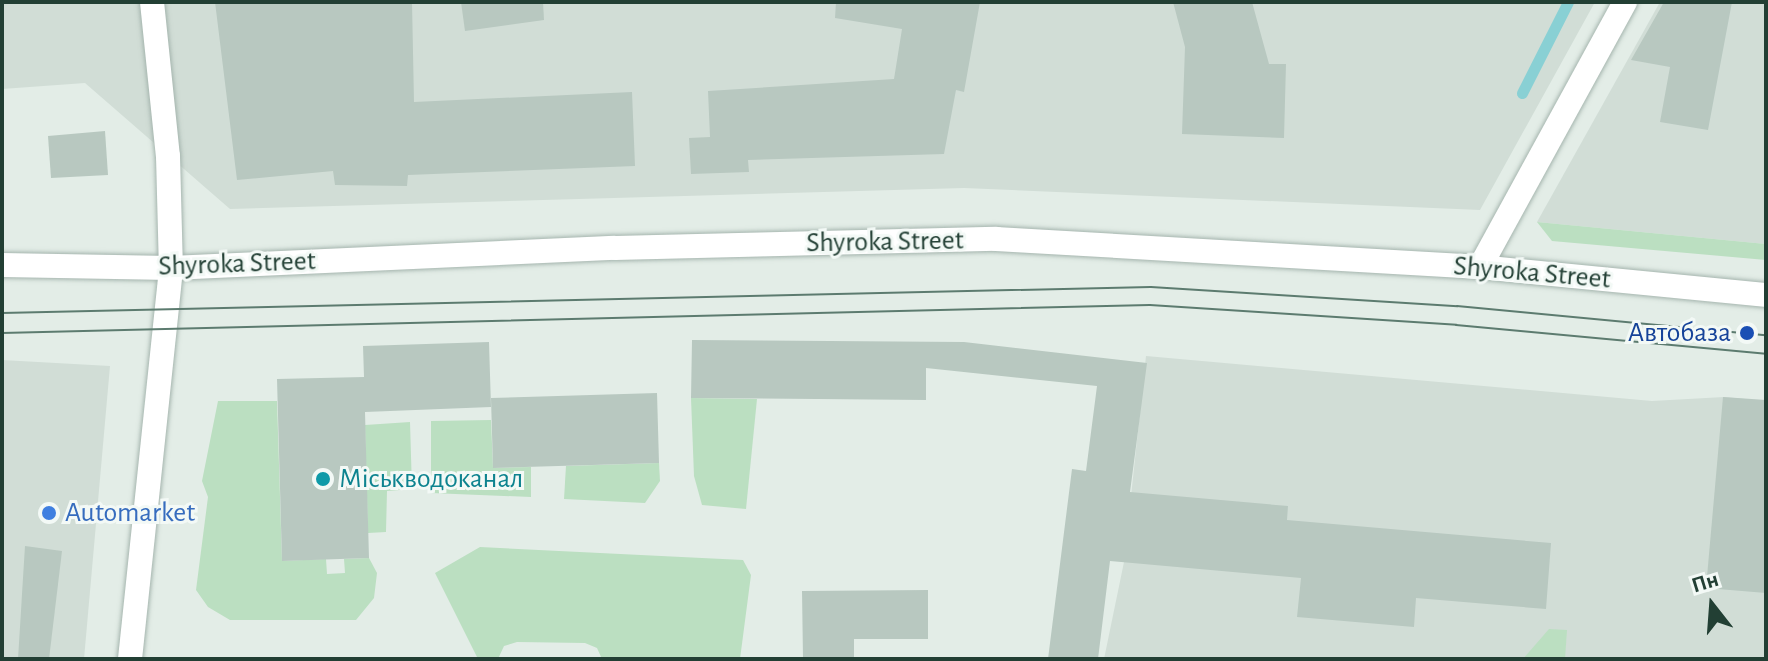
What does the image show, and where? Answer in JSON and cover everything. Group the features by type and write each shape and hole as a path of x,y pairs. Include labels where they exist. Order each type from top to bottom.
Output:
{"street":[{"path":"130,659 171,268 168,156 152,2"},
{"path":"1480,267 1625,2"},
{"name":"Shyroka Street","path":"2,265 171,268 615,248 996,239 1480,267 1766,295"}],"shaded area":[{"path":"2,2 1595,2 1480,210 964,188 230,209 85,83 2,89"},
{"path":"1660,2 1766,2 1766,244 1537,222"},
{"path":"1146,356 1652,401 1724,397 1766,401 1766,659 1104,659 1124,562"},
{"name":"Automarket","path":"2,360 110,366 84,659 2,659"}],"green space":[{"path":"1537,222 1766,244 1766,260 1552,241"},
{"path":"691,398 757,399 746,509 702,505 694,476"},
{"path":"218,401 277,401 282,561 326,559 327,574 345,573 344,559 369,558 377,573 374,598 356,620 230,620 208,607 196,590 208,497 202,481"},
{"path":"491,420 493,468 531,467 531,497 431,493 431,421"},
{"path":"410,422 412,489 387,491 386,532 368,533 365,425"},
{"path":"659,463 660,481 645,503 564,499 566,466"},
{"path":"480,547 743,560 751,575 740,659 602,659 597,648 585,643 517,642 504,646 498,659 478,659 435,573"},
{"path":"1549,629 1567,630 1565,659 1523,659"}],"building":[{"path":"215,2 412,2 414,102 632,92 635,166 408,175 407,186 335,185 333,171 237,180"},
{"path":"461,2 543,2 544,20 465,31"},
{"path":"836,2 980,2 964,92 956,90 944,154 748,160 749,172 691,174 689,138 710,137 708,91 894,79 902,29 835,18"},
{"path":"1173,2 1252,2 1269,64 1286,64 1284,138 1182,134 1185,47"},
{"path":"1664,2 1732,2 1708,130 1660,122 1670,67 1631,60"},
{"path":"105,131 108,175 51,178 48,136"},
{"path":"692,340 964,342 1147,363 1130,492 1288,506 1287,520 1551,543 1546,609 1416,598 1414,627 1297,617 1301,578 1110,561 1098,659 1048,659 1072,469 1086,471 1097,386 926,368 926,400 691,398"},
{"name":"Міськводоканал","path":"489,342 491,407 365,412 369,558 282,561 277,379 364,377 363,346"},
{"path":"657,393 659,463 493,468 491,398"},
{"path":"1723,397 1766,400 1766,593 1706,588"},
{"path":"25,546 62,551 49,659 18,659"},
{"path":"928,590 928,639 854,639 854,659 803,659 802,591"}],"waterway":[{"path":"1522,93 1568,2"}],"tram line":[{"path":"2,313 1151,287 1457,306 1766,335"},
{"path":"2,333 1150,305 1456,325 1766,354"}],"place":[{"name":"Автобаза","path":"1747,333"},
{"name":"Міськводоканал","path":"323,479"},
{"name":"Automarket","path":"49,513"}]}
